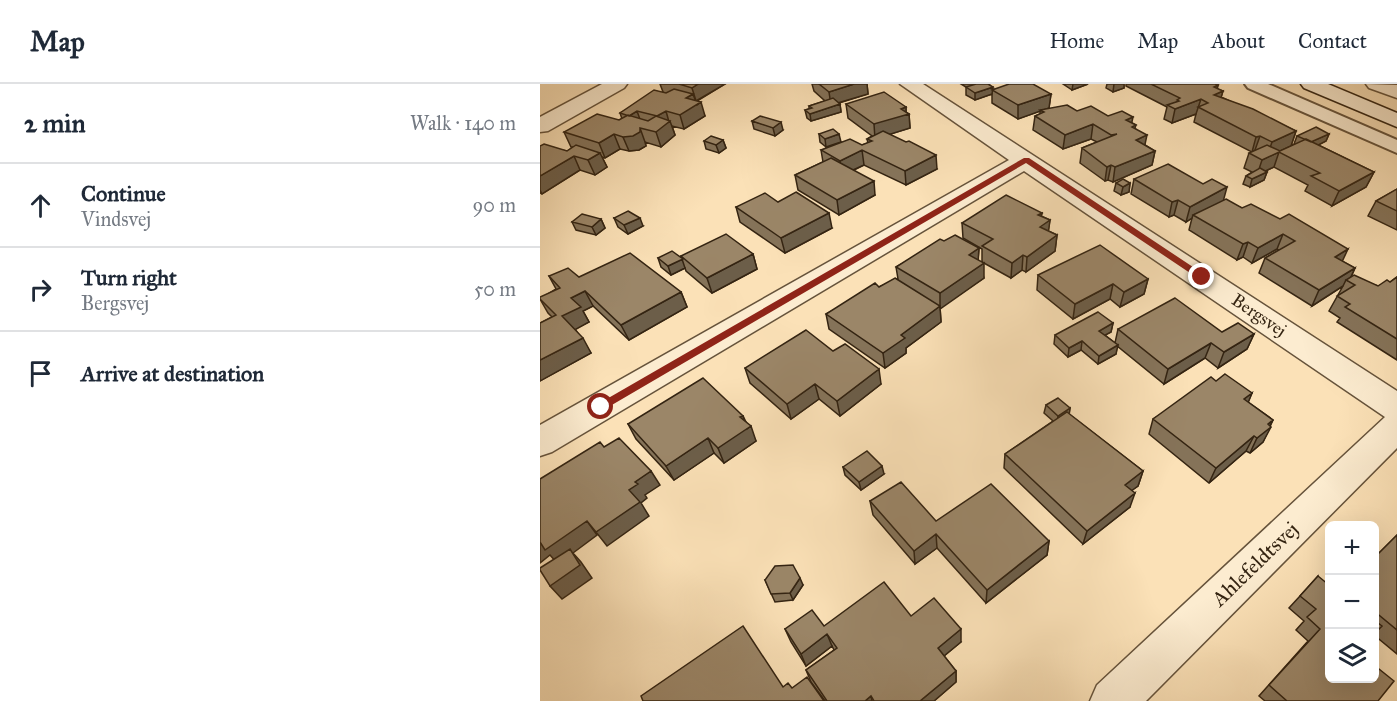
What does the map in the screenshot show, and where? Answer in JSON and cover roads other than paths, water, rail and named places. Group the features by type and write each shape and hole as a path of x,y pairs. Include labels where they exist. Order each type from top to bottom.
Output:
{"street":[{"path":"540,126 617,84"},
{"name":"Bergsvej","path":"910,84 1397,408"},
{"path":"1311,84 1397,121"},
{"path":"1376,84 1397,93"},
{"path":"540,442 1026,160"},
{"name":"Ahlefeldtsvej","path":"1113,701 1397,426"}],"lane":[{"path":"1254,84 1397,147"}]}
